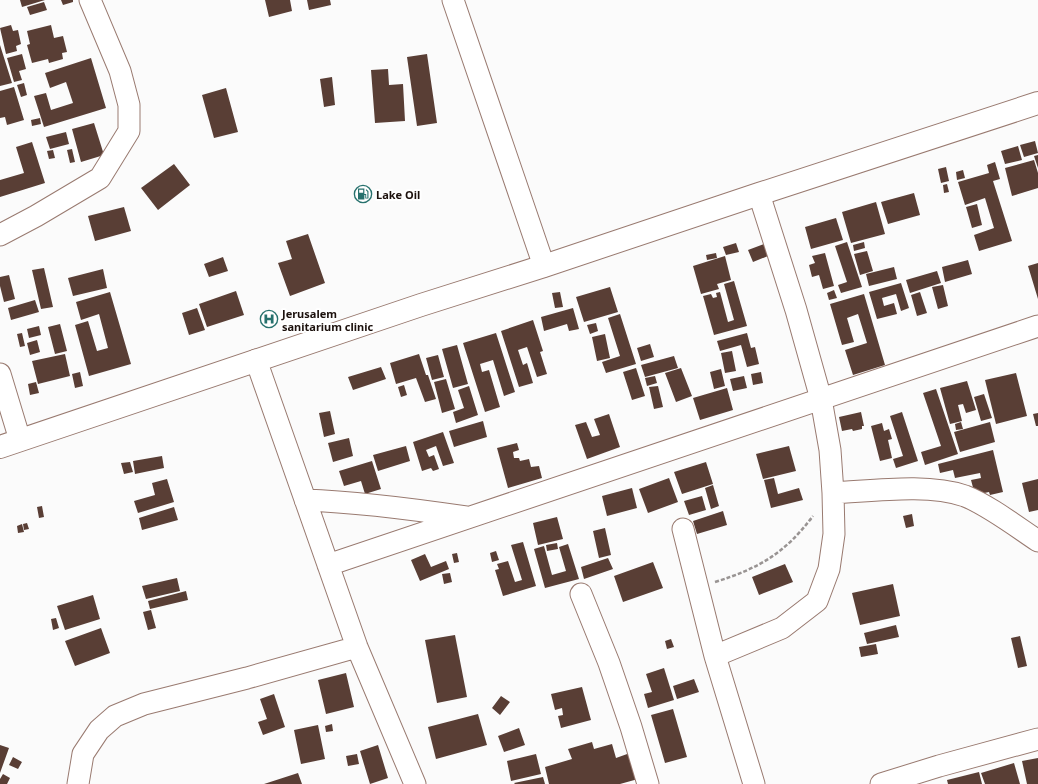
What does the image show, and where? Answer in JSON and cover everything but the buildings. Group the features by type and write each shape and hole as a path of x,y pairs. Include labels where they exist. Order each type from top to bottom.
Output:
{"street":[{"path":"0,235 36,216 100,178 129,131 129,105 120,71 90,0"},
{"path":"453,0 544,266"},
{"path":"0,447 421,305 544,266 1038,103"},
{"path":"715,656 782,628 816,601 829,569 834,534 830,450 821,399 794,303 759,194"},
{"path":"328,565 1038,326"},
{"path":"256,360 358,647 415,784"},
{"path":"0,374 20,440"},
{"path":"833,493 916,489 934,490 965,496 990,510 1038,541"},
{"path":"305,500 381,505 468,517"},
{"path":"683,529 715,656 754,784"},
{"path":"581,594 609,663 631,727 648,784"},
{"path":"78,784 83,754 99,730 115,716 144,704 247,678 358,647"},
{"path":"881,784 939,766 1038,739"}],"path":[{"path":"698,587 753,569 773,556 791,542 833,493"}],"place":[{"name":"Lake Oil","path":"363,194"},
{"name":"Jerusalem sanitarium clinic","path":"269,319"}]}
